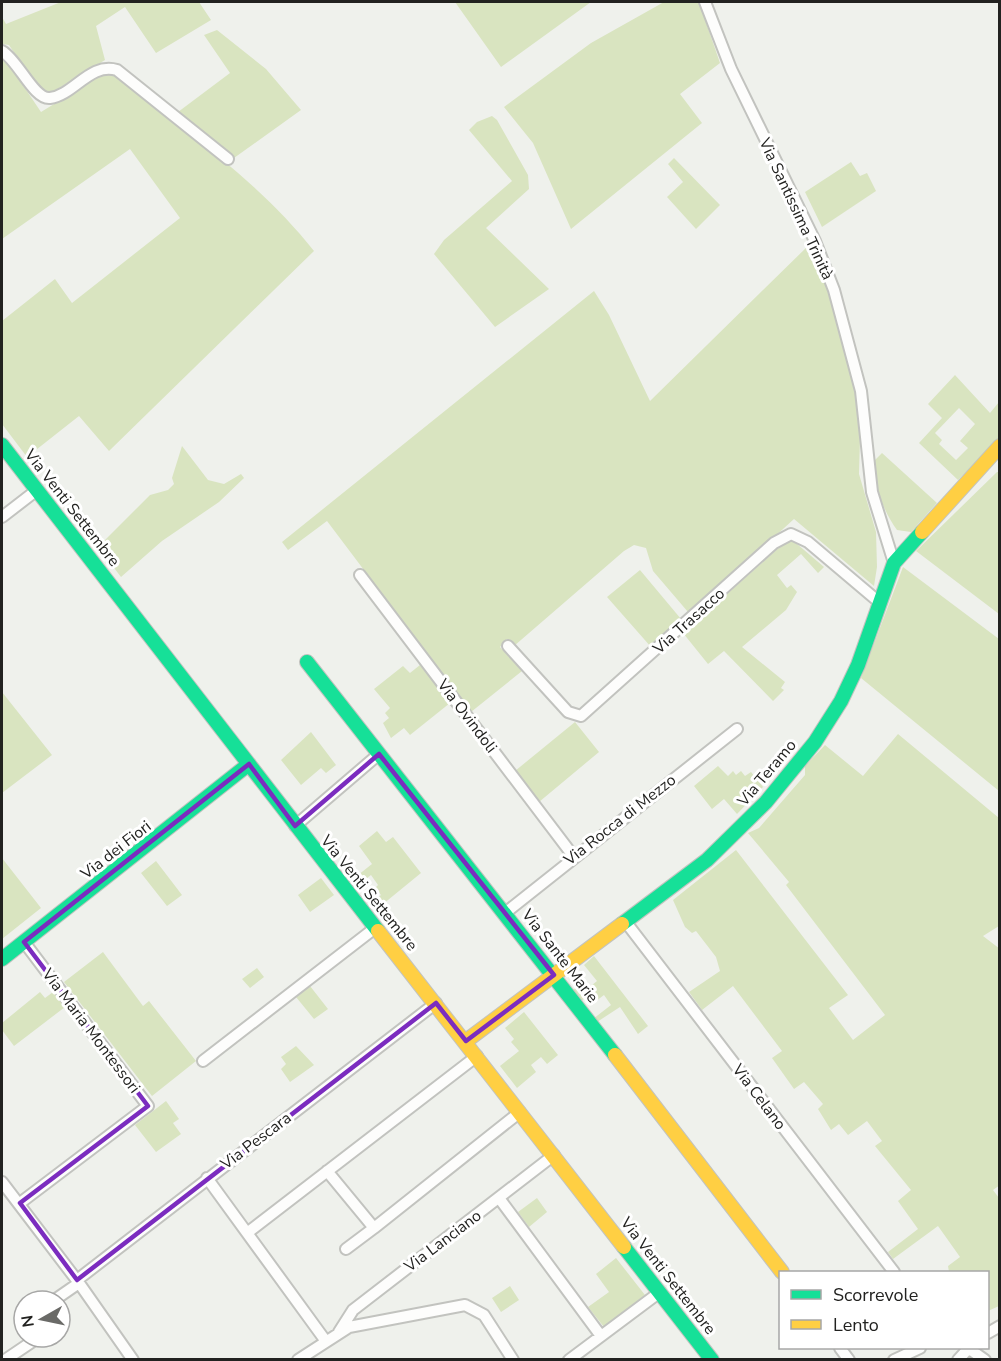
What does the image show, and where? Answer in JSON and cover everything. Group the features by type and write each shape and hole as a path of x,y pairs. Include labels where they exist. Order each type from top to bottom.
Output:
{"street":[{"name":"Via Santissima Trinità","path":"705,2 730,69 815,241 834,290 861,391 872,492 894,563"},
{"path":"2,51 16,63 39,95 46,98 58,95 96,72 107,69 117,70 228,159"},
{"name":"Via Venti Settembre","path":"2,446 295,826 466,1041 712,1359"},
{"name":"Via Teramo","path":"466,1041 707,860 781,784 842,701 858,664 894,563 998,451"},
{"path":"2,517 37,490"},
{"name":"Via Trasacco","path":"508,646 568,712 582,716 774,543 791,534 808,542 879,602"},
{"name":"Via Ovindoli","path":"360,575 574,856"},
{"name":"Via Sante Marie","path":"308,662 554,975 781,1271"},
{"name":"Via Rocca di Mezzo","path":"505,913 737,729"},
{"path":"295,826 379,754"},
{"name":"Via dei Fiori","path":"2,959 249,764"},
{"name":"Via Celano","path":"625,921 893,1271"},
{"path":"203,1061 375,928"},
{"name":"Via Maria Montessori","path":"20,1203 148,1106 24,942"},
{"name":"Via Pescara","path":"68,1289 207,1178 436,1003"},
{"path":"247,1233 477,1056"},
{"path":"346,1249 520,1112"},
{"name":"Via Lanciano","path":"339,1332 353,1310 554,1155"},
{"path":"327,1171 374,1228"},
{"path":"207,1178 325,1340"},
{"path":"2,1182 78,1281 133,1359"},
{"path":"499,1198 602,1336"},
{"path":"569,1359 660,1292"},
{"path":"298,1359 325,1340 359,1324 436,1309 471,1306 489,1321 513,1359"},
{"path":"5,1359 20,1349"},
{"path":"894,1359 916,1349"},
{"path":"970,1349 985,1359"}],"highlighted area":[{"path":"379,754 554,975 466,1041 436,1003 77,1280 20,1203 148,1106 24,942 249,764 295,826"}],"green space":[{"path":"61,2 199,2 211,20 156,53 125,7 96,26 105,60 46,96 41,93 9,45 2,44 2,17 6,24"},
{"path":"455,2 591,2 501,67"},
{"path":"664,2 699,2 720,63 680,94 702,123 571,229 533,143 504,107 591,43"},
{"path":"217,30 266,69 301,110 234,158 178,112 230,73 204,35"},
{"path":"2,54 41,112 108,71 243,177 292,225 314,251 109,451 79,416 27,457 2,424 2,321 55,279 72,303 180,218 130,149 2,239"},
{"path":"492,116 497,120 528,175 529,189 486,228 549,289 495,327 434,254 444,240 512,181 469,130 477,122"},
{"path":"674,158 720,205 696,229 667,197 683,182 668,164"},
{"path":"851,162 860,176 867,173 876,191 822,227 805,192"},
{"path":"811,243 830,294 855,388 860,439 859,474 876,532 877,567 874,586 794,519 693,611 688,612 653,571 646,548 634,545 624,551 514,646 507,639 500,647 522,671 471,712 327,521 288,550 282,542 594,291 609,315 650,401"},
{"path":"955,375 990,413 999,402 999,440 958,480 919,443 942,418 928,404","holes":["959,408 975,424 960,441 968,448 956,460 939,444 942,440 935,433"]},
{"path":"182,446 208,480 224,484 241,474 244,478 219,502 162,541 121,577 98,547 150,495 168,490 174,484 172,478"},
{"path":"882,453 937,503 911,532 897,530 880,496 875,460"},
{"path":"997,472 1000,472 999,614 916,551"},
{"path":"790,538 824,567 818,573 801,554 777,575 787,588 791,585 797,592 786,610 742,647 785,682 781,688 784,690 773,701 724,651 708,664 683,633"},
{"path":"903,567 999,639 999,791 861,678"},
{"path":"640,570 681,619 651,647 607,597"},
{"path":"420,665 450,703 410,735 404,728 391,738 383,723 389,718 385,713 390,708 374,689 403,666 410,673"},
{"path":"2,692 52,755 2,793"},
{"path":"575,722 599,752 539,802 515,771"},
{"path":"311,732 336,765 326,773 321,768 301,785 281,760"},
{"path":"898,734 999,818 999,926 983,936 1000,949 1000,1185 993,1190 999,1198 999,1306 989,1311 989,1271 949,1271 948,1266 960,1257 938,1226 893,1259 888,1252 918,1229 898,1201 911,1190 875,1146 882,1141 867,1121 848,1135 839,1124 831,1130 818,1109 823,1104 804,1082 794,1089 772,1058 782,1051 733,986 702,1010 689,992 720,971 716,957 696,931 692,933 685,927 673,900 736,850 848,995 829,1008 853,1040 885,1015 786,885 789,882 748,833 759,828 805,775 805,766 825,745 863,776"},
{"path":"718,766 728,776 733,771 736,775 741,771 745,776 751,772 763,787 737,814 724,799 712,809 694,786"},
{"path":"377,831 386,842 393,837 421,873 377,909 372,902 381,895 375,888 378,885 371,875 358,885 353,879 372,864 359,846"},
{"path":"2,858 41,908 2,939"},
{"path":"156,861 182,895 167,906 141,873"},
{"path":"321,878 334,895 310,912 298,895"},
{"path":"103,952 143,1006 149,1001 196,1061 152,1096 64,982"},
{"path":"594,956 648,1026 638,1034 620,1007 597,1022 593,1019 611,1005 604,995 596,1001 590,994 580,1002 572,991 580,984 586,990 597,981 584,965"},
{"path":"257,968 264,977 250,988 242,979"},
{"path":"310,986 328,1009 314,1019 296,997"},
{"path":"40,992 45,998 53,992 65,1007 14,1046 2,1030 2,1023"},
{"path":"524,1012 558,1055 547,1064 541,1057 531,1065 536,1072 517,1088 500,1066 519,1051 511,1042 514,1039 505,1028"},
{"path":"296,1046 314,1065 290,1082 281,1069 286,1064 281,1057"},
{"path":"166,1101 179,1119 173,1123 181,1134 156,1152 135,1125"},
{"path":"537,1198 547,1212 529,1227 518,1212"},
{"path":"616,1258 645,1295 604,1327 588,1307 609,1292 596,1274"},
{"path":"510,1286 519,1300 501,1312 492,1298"}],"traffic: fast":[{"path":"2,445 378,931"},
{"path":"622,924 707,860 766,802 815,742 841,701 858,665 894,563 922,532"},
{"path":"307,662 615,1055"},
{"path":"2,959 249,764"},
{"path":"624,1247 712,1360"}],"traffic: slow":[{"path":"922,532 1000,446"},
{"path":"466,1041 622,924"},
{"path":"378,931 624,1247"},
{"path":"615,1055 781,1271"}]}
